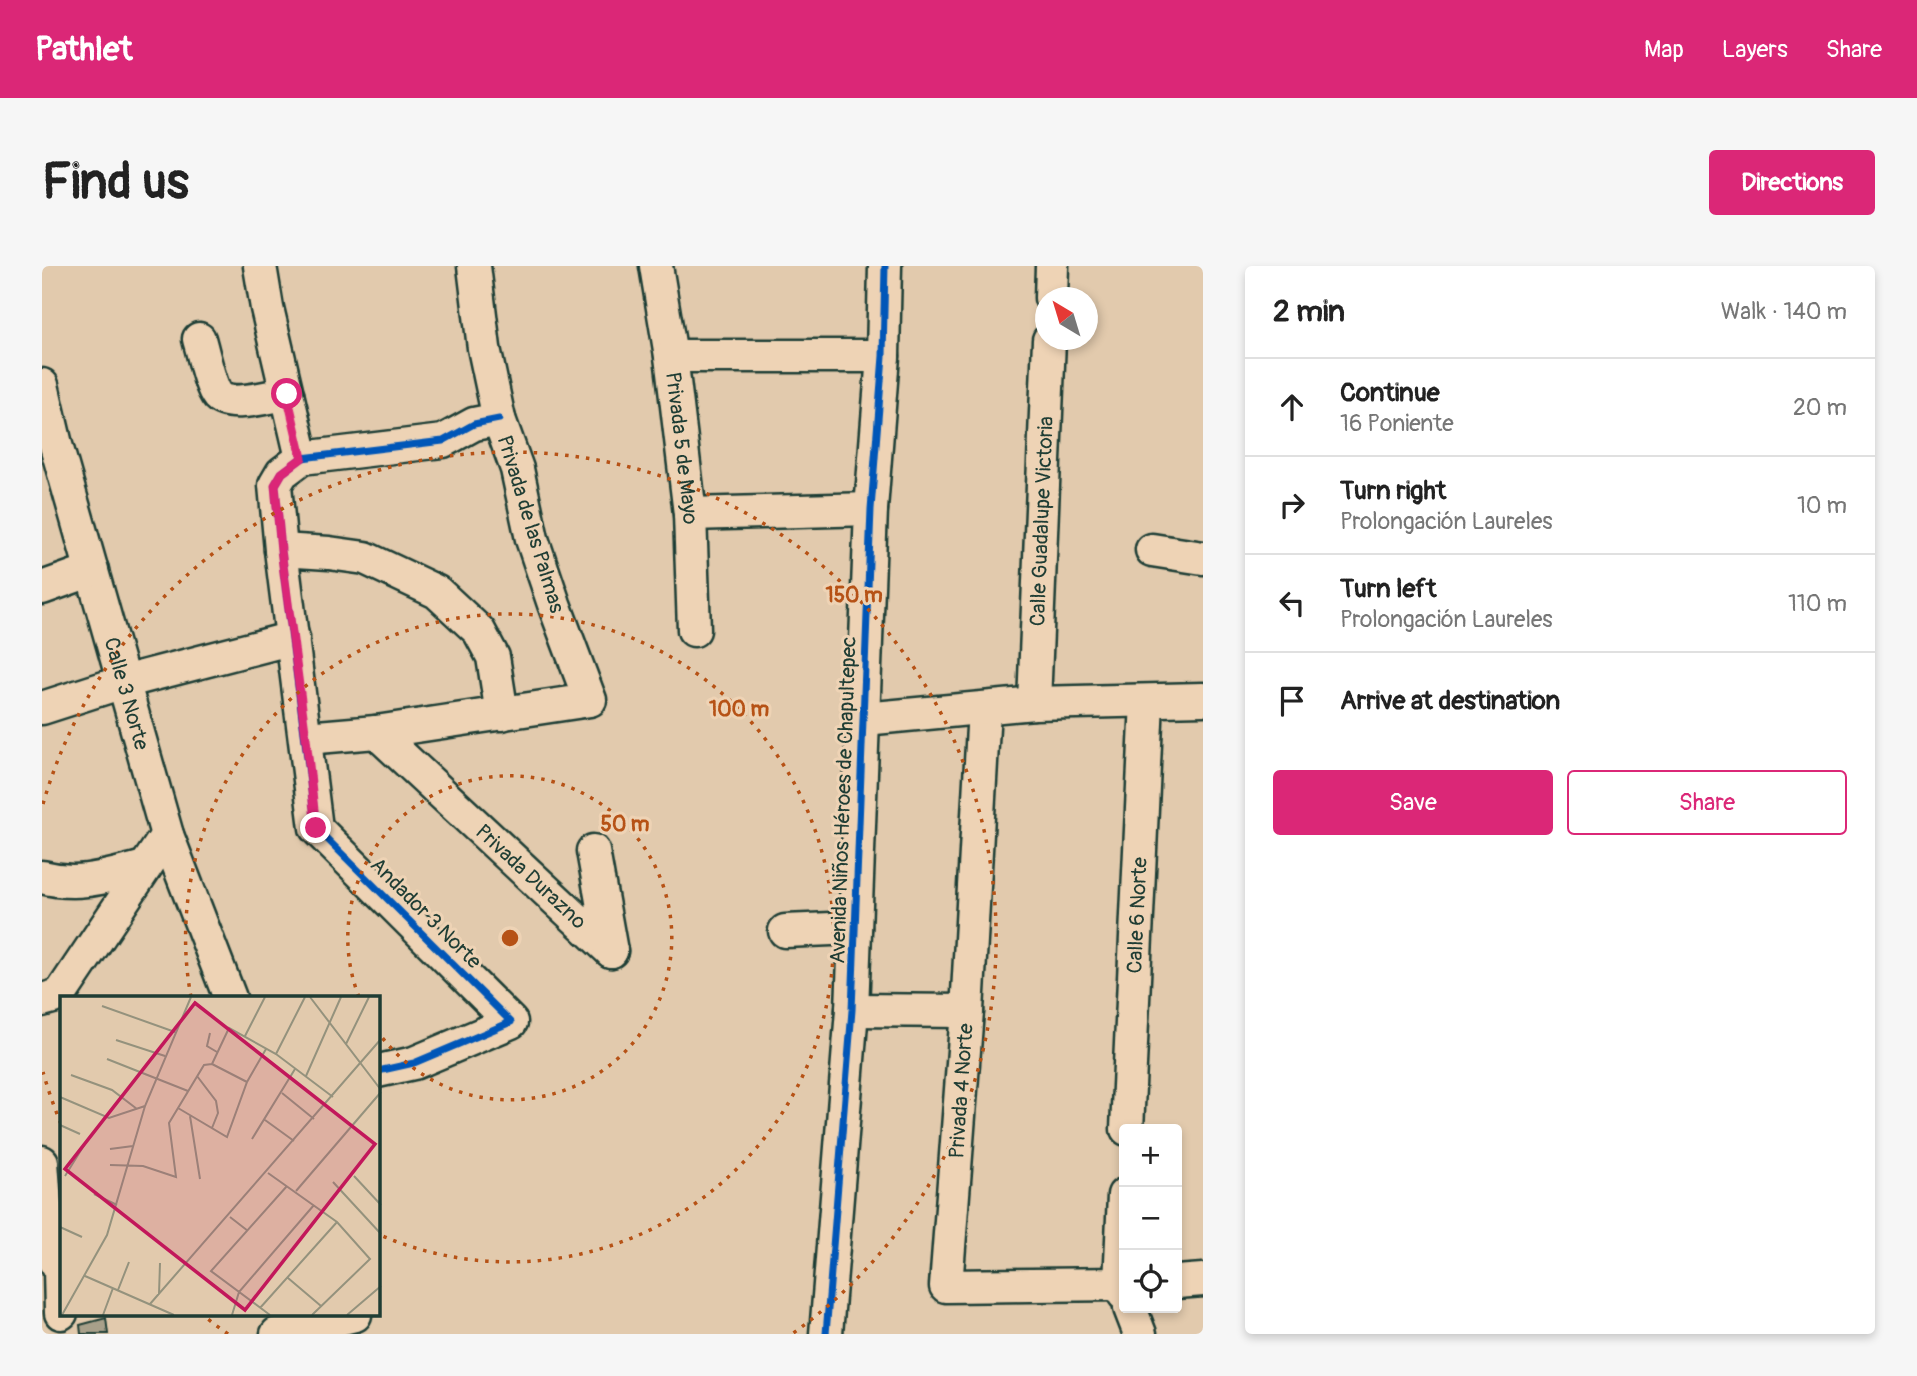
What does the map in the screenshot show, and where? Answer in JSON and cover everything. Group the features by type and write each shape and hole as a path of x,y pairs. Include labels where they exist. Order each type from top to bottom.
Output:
{"street":[{"path":"260,266 302,458 282,473 275,485 281,550 306,738 376,732 502,714 493,657 480,631 437,592 365,558 281,550"},
{"path":"474,266 484,348 499,419"},
{"name":"Privada 5 de Mayo","path":"656,266 671,356 690,514 694,629"},
{"name":"Avenida Niños Héroes de Chapultepec","path":"826,1334 852,1010 871,509 883,356 885,266"},
{"path":"1051,287 1052,266"},
{"path":"199,339 216,394 225,401 236,402 287,394"},
{"name":"Calle Guadalupe Victoria","path":"1034,703 1049,350"},
{"path":"671,356 883,356"},
{"name":"Calle 3 Norte","path":"42,384 49,447 92,570 167,835 229,996"},
{"name":"Privada de las Palmas","path":"302,458 443,441 474,424 499,419 517,469 536,552 590,700 502,714"},
{"path":"690,514 871,509"},
{"path":"1152,550 1203,558"},
{"path":"42,588 92,570"},
{"path":"42,708 123,682 293,638"},
{"path":"864,719 1034,703 1203,699"},
{"name":"Calle 6 Norte","path":"1127,1124 1147,701"},
{"path":"967,1011 984,709"},
{"name":"Privada Durazno","path":"376,732 611,951 593,851"},
{"name":"Andador 3 Norte","path":"306,738 316,828 511,1022 414,1063 380,1071"},
{"path":"42,1000 60,995 167,835"},
{"path":"42,877 61,882 85,882 145,867"},
{"path":"785,931 855,928"},
{"name":"Privada 4 Norte","path":"852,1010 967,1011 946,1286 1119,1293"},
{"path":"42,1162 51,1270 60,1310"},
{"path":"1182,1282 1203,1280"},
{"path":"1132,1313 1140,1334"},
{"path":"61,1316 62,1334"},
{"path":"277,1334 351,1316"},
{"path":"363,1316 370,1334"}],"building":[{"path":"106,1318 108,1334 81,1334 80,1325"}],"cycle path":[{"path":"826,1334 852,1010 871,509 883,356 885,266"},
{"path":"380,1071 414,1063 511,1022 316,828 275,485 282,473 302,458 443,441 474,424 499,419"}],"route":[{"path":"287,394 302,458 282,473 275,485 316,828"}]}
